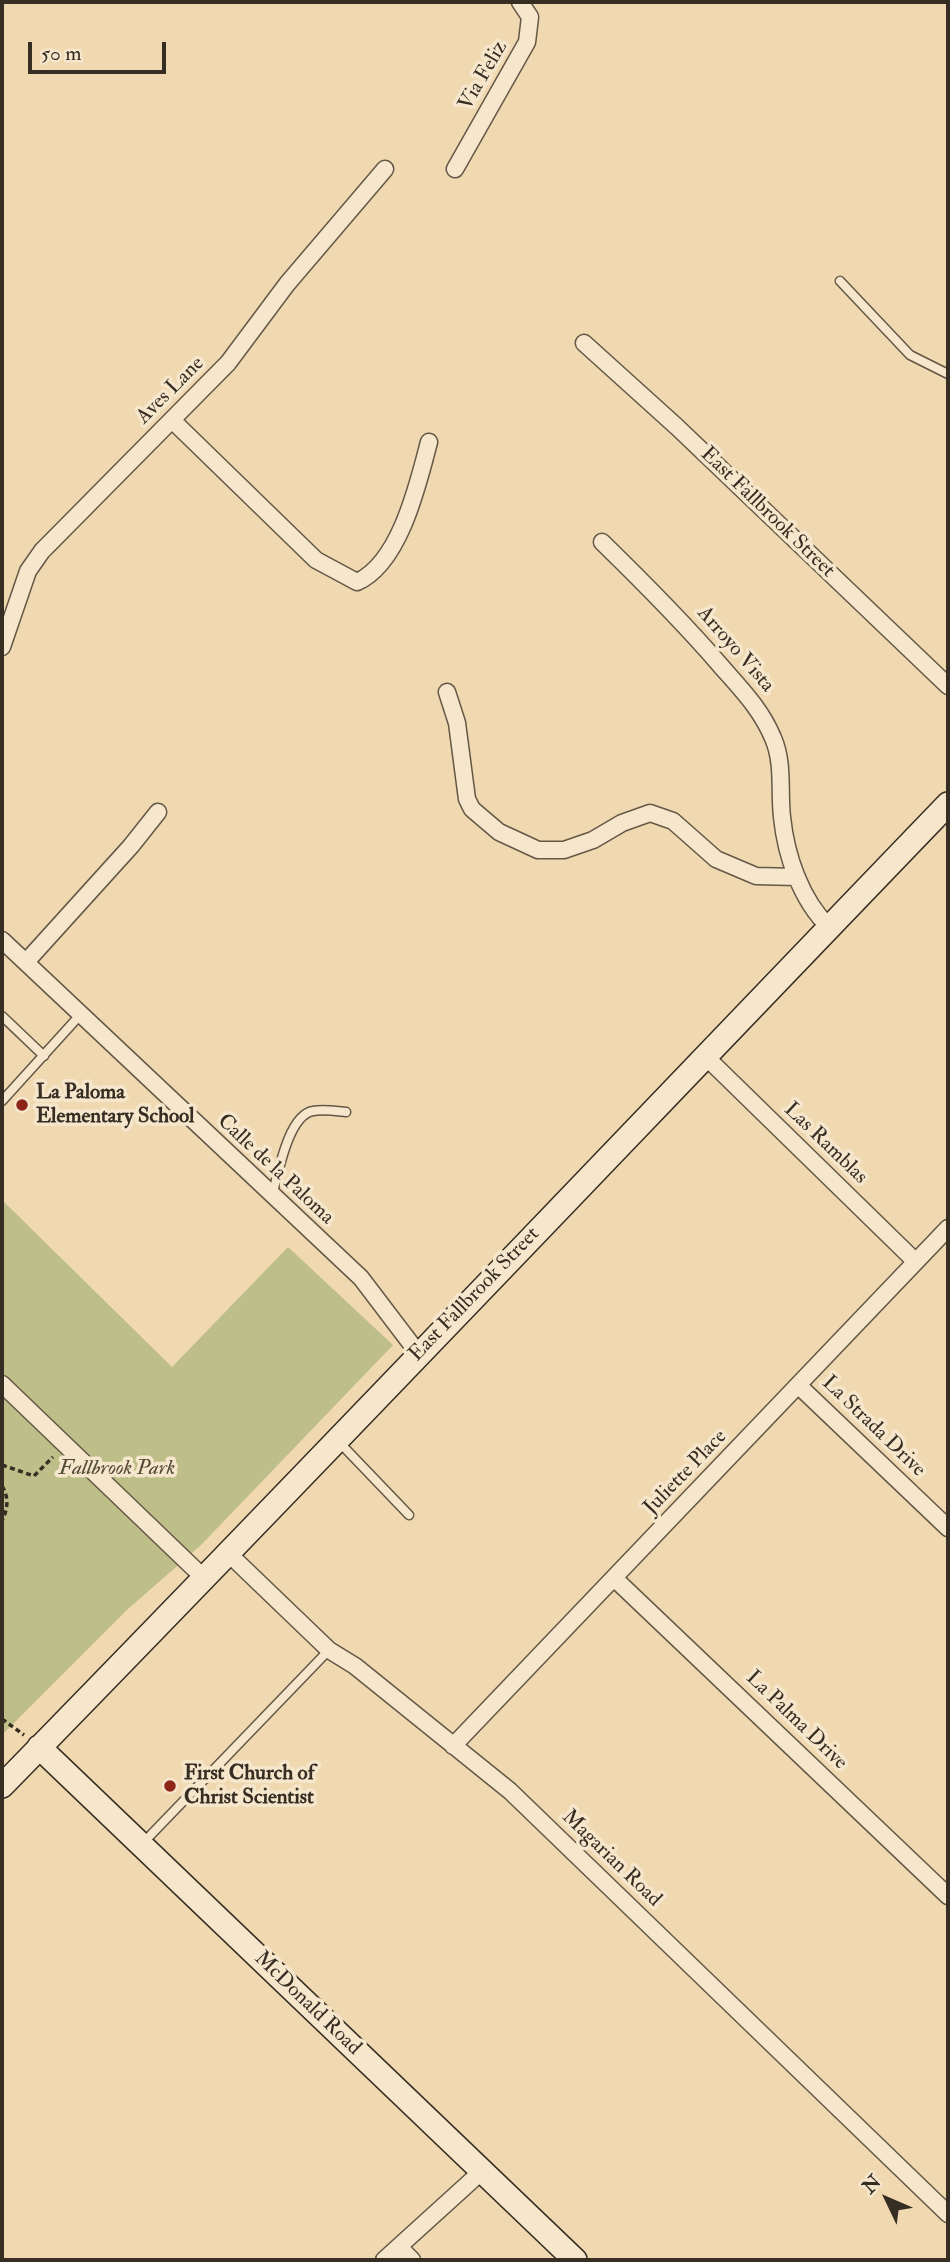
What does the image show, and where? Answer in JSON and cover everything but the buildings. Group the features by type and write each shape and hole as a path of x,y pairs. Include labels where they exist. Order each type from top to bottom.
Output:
{"main road":[{"name":"East Fallbrook Street","path":"2,1786 205,1579 418,1353 948,804"},
{"name":"McDonald Road","path":"39,1747 575,2260"}],"street":[{"name":"Via Feliz","path":"455,169 527,42 530,17 520,2"},
{"name":"Aves Lane","path":"2,647 28,571 42,551 228,363 287,284 385,169"},
{"name":"East Fallbrook Street","path":"584,343 677,427 948,686"},
{"path":"172,420 316,560 357,582 369,577 401,529 414,497 429,442"},
{"name":"Arroyo Vista","path":"602,542 672,610 761,711 775,742 784,788 782,816 797,877 817,916 829,928"},
{"path":"447,692 457,723 467,799 472,808 499,832 538,850 564,850 593,840 622,823 650,813 673,821 716,859 756,876 797,877"},
{"path":"26,962 158,812"},
{"name":"Calle de la Paloma","path":"2,940 361,1278 418,1353"},
{"name":"Las Ramblas","path":"706,1057 915,1261"},
{"name":"Juliette Place","path":"453,1746 948,1228"},
{"path":"2,1384 205,1579"},
{"name":"La Strada Drive","path":"799,1386 948,1528"},
{"name":"Magarian Road","path":"229,1554 329,1650 355,1665 510,1791 948,2214"},
{"name":"La Palma Drive","path":"614,1578 948,1896"},
{"path":"384,2260 481,2172"},
{"path":"400,2248 412,2260"}],"lane":[{"path":"840,281 910,355 948,374"},
{"path":"2,1101 81,1014"},
{"path":"2,1016 44,1056"},
{"path":"272,1196 287,1140 299,1120 313,1111 346,1112"},
{"path":"337,1440 409,1515"},
{"path":"141,1845 329,1650"}],"path":[{"path":"2,1465 34,1476 64,1444"},
{"path":"2,1486 7,1506 2,1521"},
{"path":"2,1719 39,1747"}],"green space":[{"name":"Fallbrook Park","path":"2,1200 172,1367 288,1247 393,1345 201,1545 128,1609 2,1735"}],"place":[{"name":"La Paloma Elementary School","path":"22,1105"},
{"name":"First Church of Christ Scientist","path":"170,1786"}]}
